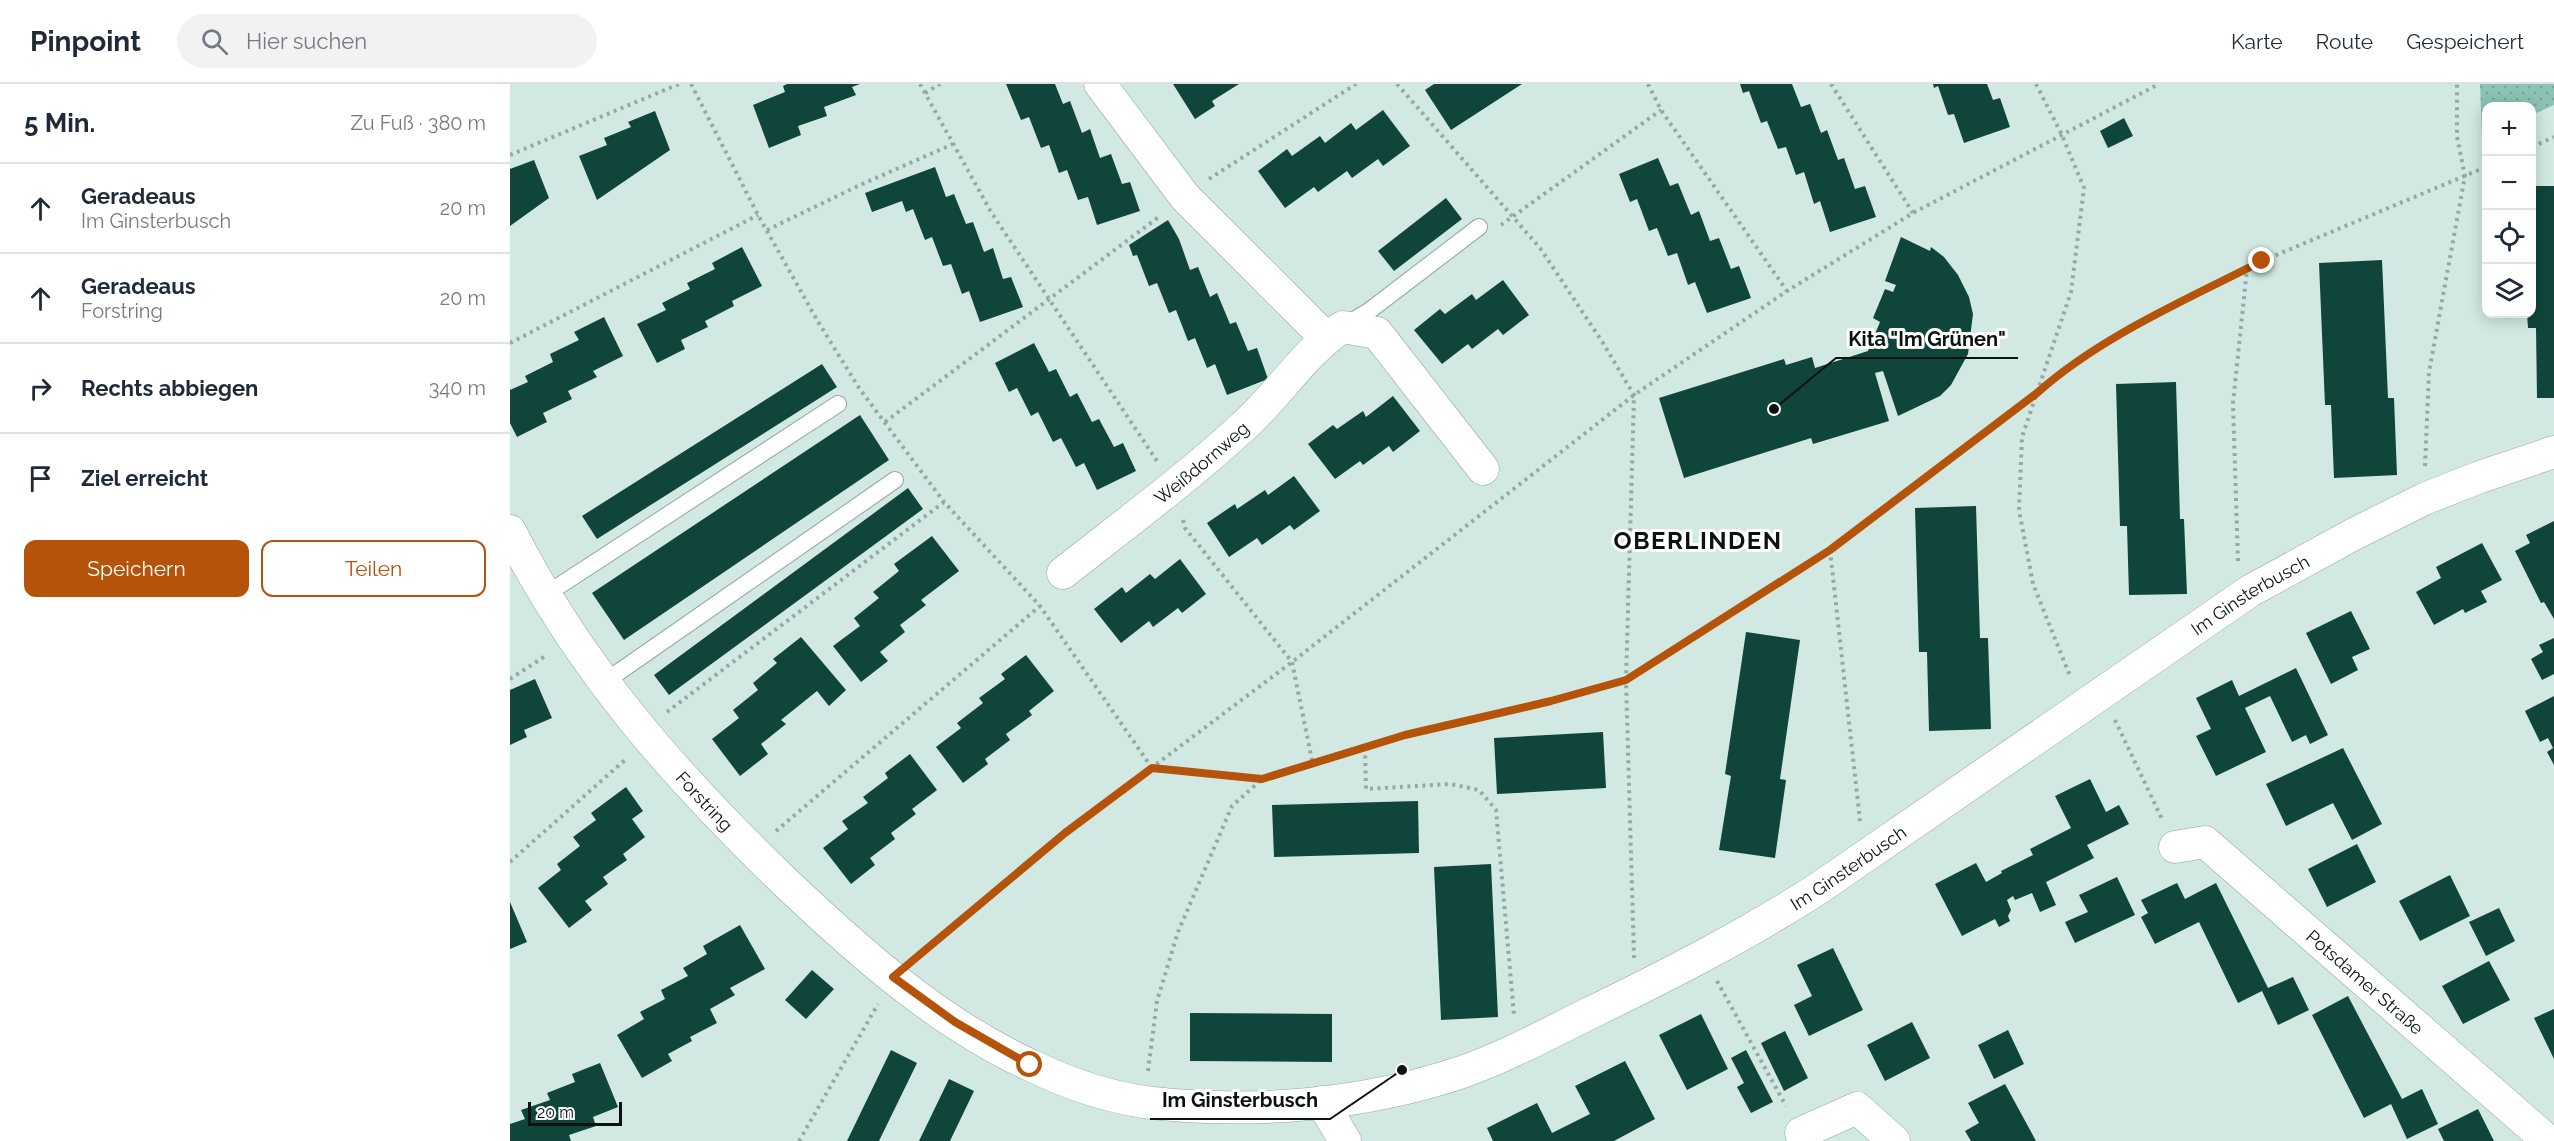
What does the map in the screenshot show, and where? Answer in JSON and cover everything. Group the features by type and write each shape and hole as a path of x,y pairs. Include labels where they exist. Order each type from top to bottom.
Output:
{"street":[{"path":"1100,84 1185,197 1334,332 1377,333 1483,469"},
{"name":"Weißdornweg","path":"1063,573 1249,422 1334,332"},
{"name":"Im Ginsterbusch","path":"955,1022 1030,1065 1094,1089 1151,1102 1288,1106 1407,1086 1457,1073 1517,1049 1635,991 1772,918 2250,591 2424,499 2554,452"},
{"name":"Forstring","path":"510,531 572,639 645,734 711,810 843,935 893,977 955,1022"},
{"name":"Potsdamer Straße","path":"2175,847 2205,842 2548,1141"},
{"path":"1322,1102 1345,1141"},
{"path":"1801,1133 1857,1108 1894,1141"}],"lane":[{"path":"1334,332 1370,311 1479,226"},
{"path":"545,595 838,404"},
{"path":"603,682 895,480"}],"path":[{"path":"510,155 679,84"},
{"path":"691,84 758,215 817,320 859,388 944,502 1040,606 1152,768 1262,779 1405,735 1551,701 1626,680 1830,550 2037,393 2065,368 2160,313 2247,269 2482,168"},
{"path":"920,84 991,212 1173,486 1185,528 1292,662 1313,765"},
{"path":"925,93 940,84"},
{"path":"885,422 1185,197 1227,167 1356,84"},
{"path":"1396,84 1540,248 1603,342 1634,395 1626,680 1635,991"},
{"path":"1648,84 1661,110 1787,291"},
{"path":"1831,84 1913,213"},
{"path":"2036,84 2062,135 2084,188 2071,292 2022,436 2019,510 2023,542 2033,584 2076,688 2094,699 2175,847"},
{"path":"799,1141 893,977 1065,833 1292,662 1634,395 1787,291 1913,213 2159,84"},
{"path":"2424,499 2429,372 2465,176 2457,137 2457,84"},
{"path":"1479,226 1487,236 1661,110"},
{"path":"2536,145 2554,137"},
{"path":"767,230 952,144"},
{"path":"510,343 758,215"},
{"path":"2247,269 2233,403 2238,574 2250,591"},
{"path":"510,862 645,734 944,502"},
{"path":"1830,550 1864,855"},
{"path":"753,851 1040,606"},
{"path":"510,679 572,639"},
{"path":"1365,748 1366,789 1450,784 1479,790 1496,810 1517,1049"},
{"path":"1151,1102 1147,1074 1157,1001 1178,932 1232,806 1262,779"},
{"path":"1703,955 1801,1133"}],"green space":[{"path":"2480,84 2554,84 2554,105 2536,113 2536,102 2482,102 2482,135"}],"building":[{"path":"787,84 860,84 852,87 856,95 824,107 827,116 798,126 801,135 769,148 753,105 785,92 783,86"},
{"path":"1006,84 1055,84 1063,104 1070,101 1082,133 1090,129 1100,158 1111,154 1122,184 1130,182 1140,211 1097,225 1088,197 1078,200 1067,170 1059,173 1049,145 1041,148 1029,117 1021,120"},
{"path":"1173,84 1239,84 1212,101 1215,106 1195,119"},
{"path":"1434,84 1522,84 1451,130 1425,90"},
{"path":"1740,84 1792,84 1801,107 1810,104 1821,133 1827,130 1838,160 1844,158 1855,189 1865,186 1876,217 1830,232 1820,201 1814,204 1804,172 1796,175 1786,147 1778,149 1767,121 1761,123 1749,91 1743,93"},
{"path":"1933,84 1987,84 1993,100 2000,98 2010,127 1964,143 1954,114 1948,115 1938,86 1934,88"},
{"path":"1383,110 1410,146 1383,166 1378,159 1352,178 1347,171 1318,192 1314,187 1285,208 1258,171 1287,149 1292,156 1320,136 1325,143 1351,123 1356,130"},
{"path":"655,111 670,150 597,200 579,156 607,145 604,138 631,127 628,122"},
{"path":"2124,118 2133,136 2108,148 2100,131"},
{"path":"1658,158 1670,186 1678,183 1691,215 1699,211 1710,241 1719,238 1731,269 1739,266 1751,298 1707,313 1695,282 1688,285 1677,253 1668,256 1657,228 1649,231 1637,199 1630,202 1619,174"},
{"path":"534,160 549,198 510,226 510,169"},
{"path":"935,167 946,197 954,194 966,224 973,222 984,252 993,248 1003,279 1011,277 1023,307 980,322 969,291 962,294 951,264 943,266 932,237 925,240 913,209 906,212 902,201 872,212 865,193"},
{"path":"2536,186 2554,186 2554,398 2537,398 2536,328 2528,328 2527,318 2536,318"},
{"path":"1446,198 1462,219 1394,271 1378,251"},
{"path":"1168,220 1179,239 1190,270 1198,267 1210,297 1217,293 1230,324 1236,322 1248,351 1257,348 1268,379 1227,395 1215,364 1207,368 1195,338 1188,341 1176,310 1169,313 1157,283 1149,286 1137,255 1133,256 1129,245"},
{"path":"1901,237 1930,251 1931,247 1944,257 1958,275 1969,297 1973,314 1968,354 1951,385 1940,396 1898,416 1883,371 1875,373 1889,421 1813,444 1811,438 1684,478 1659,398 1784,359 1786,365 1812,357 1815,368 1868,351 1880,322 1873,318 1885,289 1893,292 1896,285 1885,281"},
{"path":"742,247 762,286 732,301 734,306 705,321 708,327 681,340 685,349 657,363 637,324 666,310 662,303 690,289 687,283 715,269 712,263"},
{"path":"2382,260 2388,398 2394,398 2397,475 2334,478 2331,405 2325,405 2319,263"},
{"path":"1503,280 1529,315 1503,335 1498,329 1472,349 1468,344 1442,364 1414,330 1440,309 1445,314 1472,294 1476,300"},
{"path":"604,317 623,356 593,371 597,377 568,391 572,399 543,413 547,422 517,437 510,423 510,390 528,382 525,376 553,362 550,354 579,340 574,332"},
{"path":"1034,343 1049,372 1056,369 1070,397 1077,393 1092,422 1099,419 1114,447 1123,443 1136,471 1097,490 1084,463 1076,467 1061,438 1053,442 1038,412 1031,416 1017,388 1009,392 995,363"},
{"path":"822,364 837,387 597,539 582,516"},
{"path":"2176,382 2180,519 2184,519 2187,594 2129,595 2127,526 2120,526 2116,384"},
{"path":"1393,396 1420,431 1393,452 1389,446 1363,465 1360,461 1335,479 1308,444 1333,425 1337,429 1363,411 1366,417"},
{"path":"860,415 889,460 624,640 592,593"},
{"path":"1294,476 1320,511 1294,530 1290,525 1262,545 1257,538 1229,557 1207,523 1235,504 1237,509 1265,490 1268,495"},
{"path":"908,488 923,509 669,695 654,675"},
{"path":"1976,506 1980,638 1988,638 1991,729 1929,731 1927,652 1919,652 1915,508"},
{"path":"2554,521 2554,619 2544,602 2541,603 2515,551 2530,543 2526,535"},
{"path":"932,536 959,571 921,600 926,605 900,625 905,632 880,652 888,661 861,682 833,646 860,626 854,618 879,598 873,592 899,571 894,564"},
{"path":"2482,543 2502,580 2481,591 2487,602 2465,613 2463,609 2434,625 2416,592 2441,578 2436,567"},
{"path":"1180,559 1206,594 1182,613 1178,608 1153,627 1149,621 1121,643 1094,609 1122,587 1126,593 1150,574 1155,579"},
{"path":"2351,611 2370,649 2352,657 2358,670 2331,684 2306,633"},
{"path":"1746,632 1800,640 1780,779 1786,780 1775,858 1719,850 1731,776 1725,774"},
{"path":"801,637 846,690 829,706 817,691 781,720 786,724 761,744 768,754 740,776 712,739 739,718 733,710 758,690 753,683 777,663 773,659"},
{"path":"2554,638 2554,674 2542,680 2531,659 2543,652 2539,645"},
{"path":"1026,655 1054,691 1029,711 1032,715 1006,734 1010,740 985,759 988,764 963,783 936,747 961,728 957,723 983,703 979,698 1005,679 1001,674"},
{"path":"2296,668 2328,735 2310,744 2306,735 2292,742 2270,696 2245,708 2266,752 2216,776 2196,736 2211,729 2196,698 2232,680 2239,696"},
{"path":"535,679 552,718 524,730 527,737 510,745 510,690"},
{"path":"2554,696 2554,765 2547,752 2553,748 2548,738 2540,742 2525,711"},
{"path":"1603,732 1606,788 1497,794 1494,738"},
{"path":"2343,748 2382,824 2352,840 2333,803 2286,826 2266,784"},
{"path":"910,754 937,790 912,809 916,814 891,833 895,839 870,858 875,865 851,884 823,848 848,829 842,821 868,803 863,797 888,778 885,773"},
{"path":"2090,779 2106,812 2119,805 2129,824 2087,845 2094,858 2046,882 2056,905 2040,912 2032,893 2015,900 2013,896 2007,900 2011,910 2008,916 2010,921 1999,927 1995,919 1962,936 1935,884 1976,863 1986,882 2002,873 2001,871 2033,855 2030,849 2071,828 2055,796"},
{"path":"626,787 643,811 632,819 645,837 623,854 627,860 603,877 608,884 585,901 592,910 569,928 538,888 561,870 557,864 580,846 573,837 596,820 591,813"},
{"path":"1418,801 1419,853 1274,857 1272,805"},
{"path":"2357,844 2376,882 2327,907 2308,869"},
{"path":"1491,864 1498,1017 1441,1020 1434,867"},
{"path":"2450,875 2470,916 2420,941 2399,901"},
{"path":"2117,877 2135,915 2075,943 2065,922 2088,912 2079,895"},
{"path":"2177,883 2185,899 2216,883 2268,988 2293,977 2309,1010 2278,1025 2262,991 2238,1003 2199,922 2155,944 2141,917 2148,913 2141,900"},
{"path":"510,902 527,942 510,949"},
{"path":"2499,908 2515,941 2486,956 2469,922"},
{"path":"740,925 765,969 730,988 735,995 710,1009 717,1023 690,1037 692,1041 668,1054 672,1061 642,1078 617,1035 644,1019 640,1012 665,999 661,990 688,976 683,968 707,954 703,946"},
{"path":"1833,948 1863,1010 1809,1036 1794,1005 1812,996 1797,965"},
{"path":"2489,961 2510,1000 2463,1024 2442,986"},
{"path":"812,970 834,989 806,1019 785,1000"},
{"path":"2348,996 2402,1099 2422,1089 2438,1124 2407,1139 2391,1104 2364,1118 2312,1015"},
{"path":"2554,1009 2554,1059 2534,1018"},
{"path":"1190,1013 1332,1014 1332,1062 1190,1061"},
{"path":"1701,1014 1728,1069 1687,1090 1659,1035"},
{"path":"1912,1022 1930,1058 1885,1081 1867,1045"},
{"path":"2008,1030 2024,1064 1994,1079 1978,1045"},
{"path":"1785,1031 1808,1078 1784,1091 1761,1043"},
{"path":"891,1050 917,1063 879,1141 847,1141"},
{"path":"1746,1050 1773,1102 1751,1113 1737,1087 1744,1083 1731,1058"},
{"path":"1625,1061 1655,1119 1614,1141 1493,1141 1487,1128 1537,1103 1552,1133 1590,1114 1575,1086"},
{"path":"600,1063 618,1107 593,1117 596,1126 569,1135 571,1141 510,1141 510,1124 525,1119 521,1110 550,1100 547,1093 575,1082 572,1074"},
{"path":"949,1079 974,1091 950,1141 919,1141"},
{"path":"2005,1084 2036,1141 1971,1141 1965,1131 1979,1123 1968,1103"},
{"path":"2478,1109 2494,1141 2444,1141 2438,1129"}],"place":[{"name":"Kita \"Im Grünen\"","path":"1774,409"},
{"name":"Im Ginsterbusch","path":"1402,1070"}],"district":[{"name":"OBERLINDEN","path":"1698,540"}],"route":[{"path":"1030,1065 955,1022 893,977 1065,833 1152,768 1262,779 1405,735 1551,701 1626,680 1830,550 2037,393 2065,368 2160,313 2262,261"}]}
